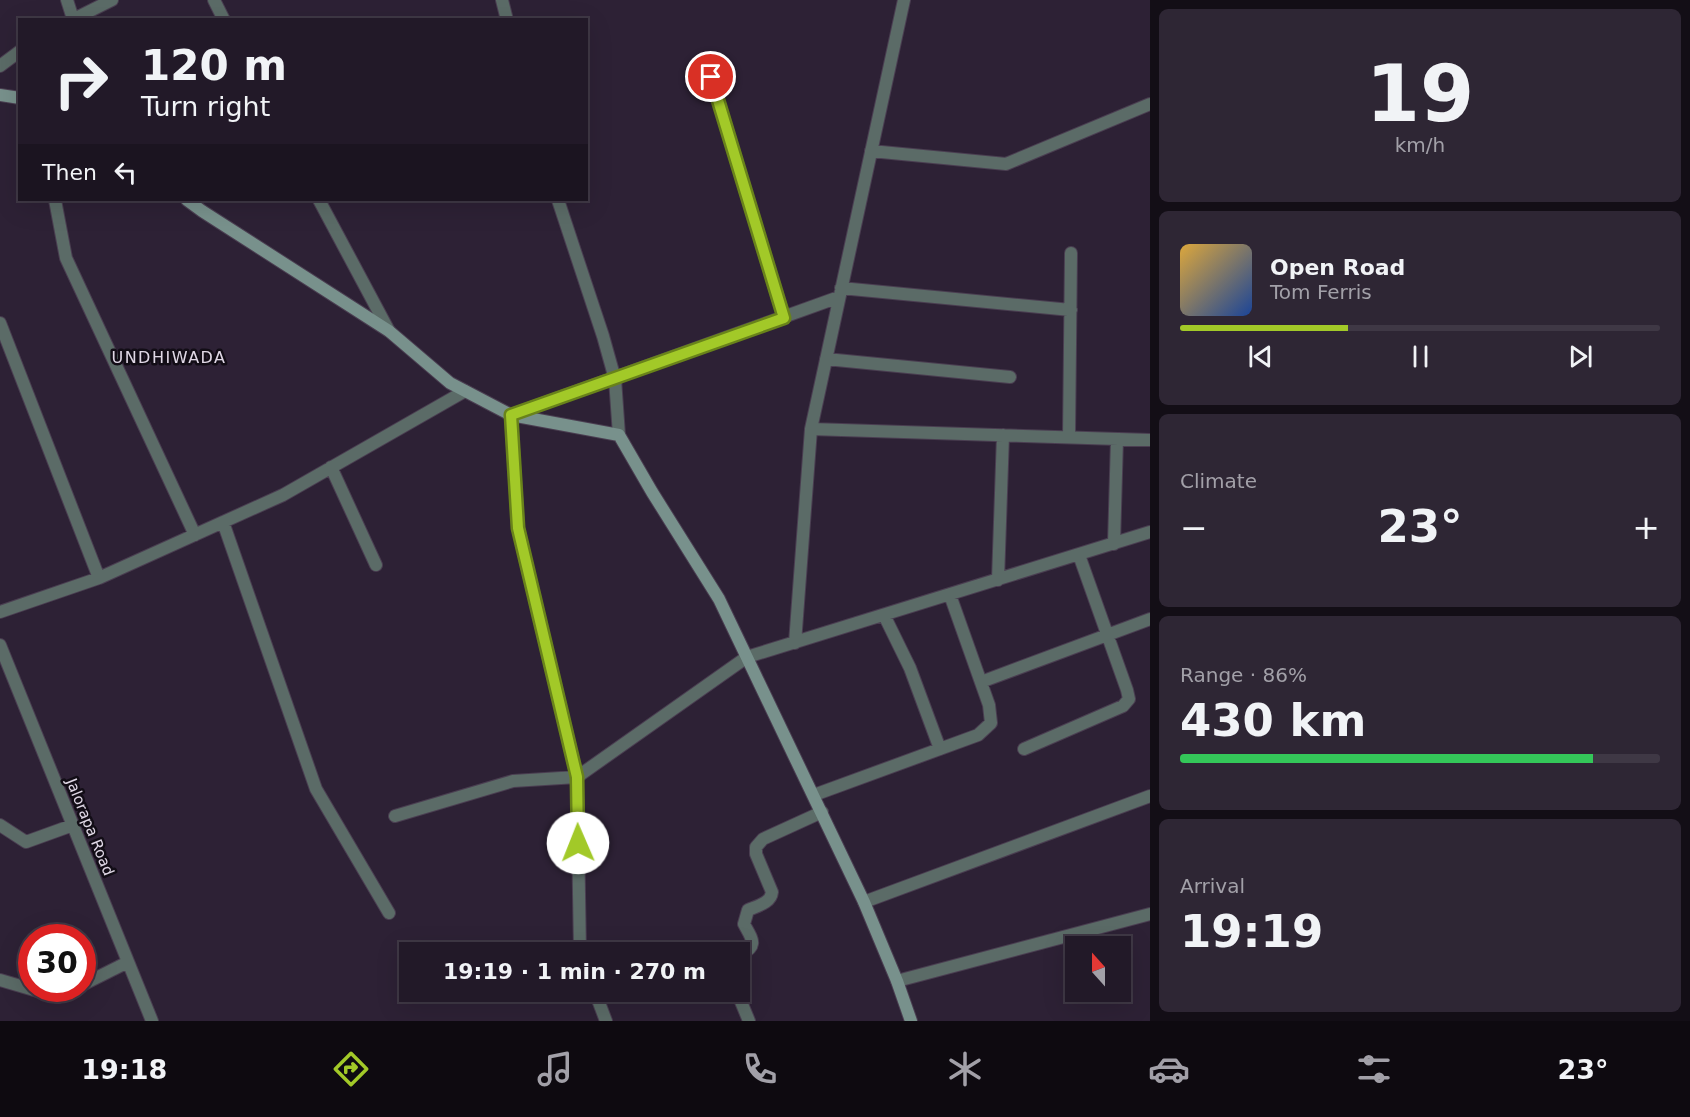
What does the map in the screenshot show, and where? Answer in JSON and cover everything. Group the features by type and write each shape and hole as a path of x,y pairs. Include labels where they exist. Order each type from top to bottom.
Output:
{"street":[{"path":"67,0 73,18"},
{"path":"75,18 112,0"},
{"path":"214,0 223,18"},
{"path":"502,0 506,18"},
{"path":"795,643 811,429 904,0"},
{"path":"0,66 18,52"},
{"path":"711,77 784,318"},
{"path":"0,95 18,98"},
{"path":"871,151 1006,164 1150,104"},
{"path":"55,201 66,258 195,535"},
{"path":"188,201 389,331 450,383 511,415 619,435"},
{"path":"320,201 389,331"},
{"path":"558,201 615,379 619,435 719,599 864,902 911,1021"},
{"path":"1069,437 1071,253"},
{"path":"511,415 784,318 840,293 1071,310"},
{"path":"0,323 99,579"},
{"path":"826,359 1010,377"},
{"path":"0,612 99,579 283,495 465,391"},
{"path":"511,415 518,528 577,777 580,942"},
{"path":"811,429 1150,440"},
{"path":"998,580 1003,435"},
{"path":"1114,544 1117,439"},
{"path":"331,467 376,565"},
{"path":"223,522 316,789 388,913"},
{"path":"395,816 513,781 577,777 747,657 1150,532"},
{"path":"1024,749 1123,706 1129,699 1079,555"},
{"path":"814,795 978,735 991,723 989,705 950,595"},
{"path":"884,615 910,668 940,749"},
{"path":"981,682 1150,620"},
{"name":"Jalorapa Road","path":"1,649 152,1021"},
{"path":"864,902 1150,796"},
{"path":"750,949 752,939 744,924 748,910 772,897 756,854 756,847 763,839 822,812"},
{"path":"0,825 26,842 73,825"},
{"path":"897,981 1150,914"},
{"path":"96,978 128,962"},
{"path":"0,980 18,985"},
{"path":"599,1002 606,1021"},
{"path":"741,1002 749,1021"}],"district":[{"name":"UNDHIWADA","path":"169,357"}],"route":[{"path":"578,843 577,777 518,528 511,415 784,318 711,77"}]}
